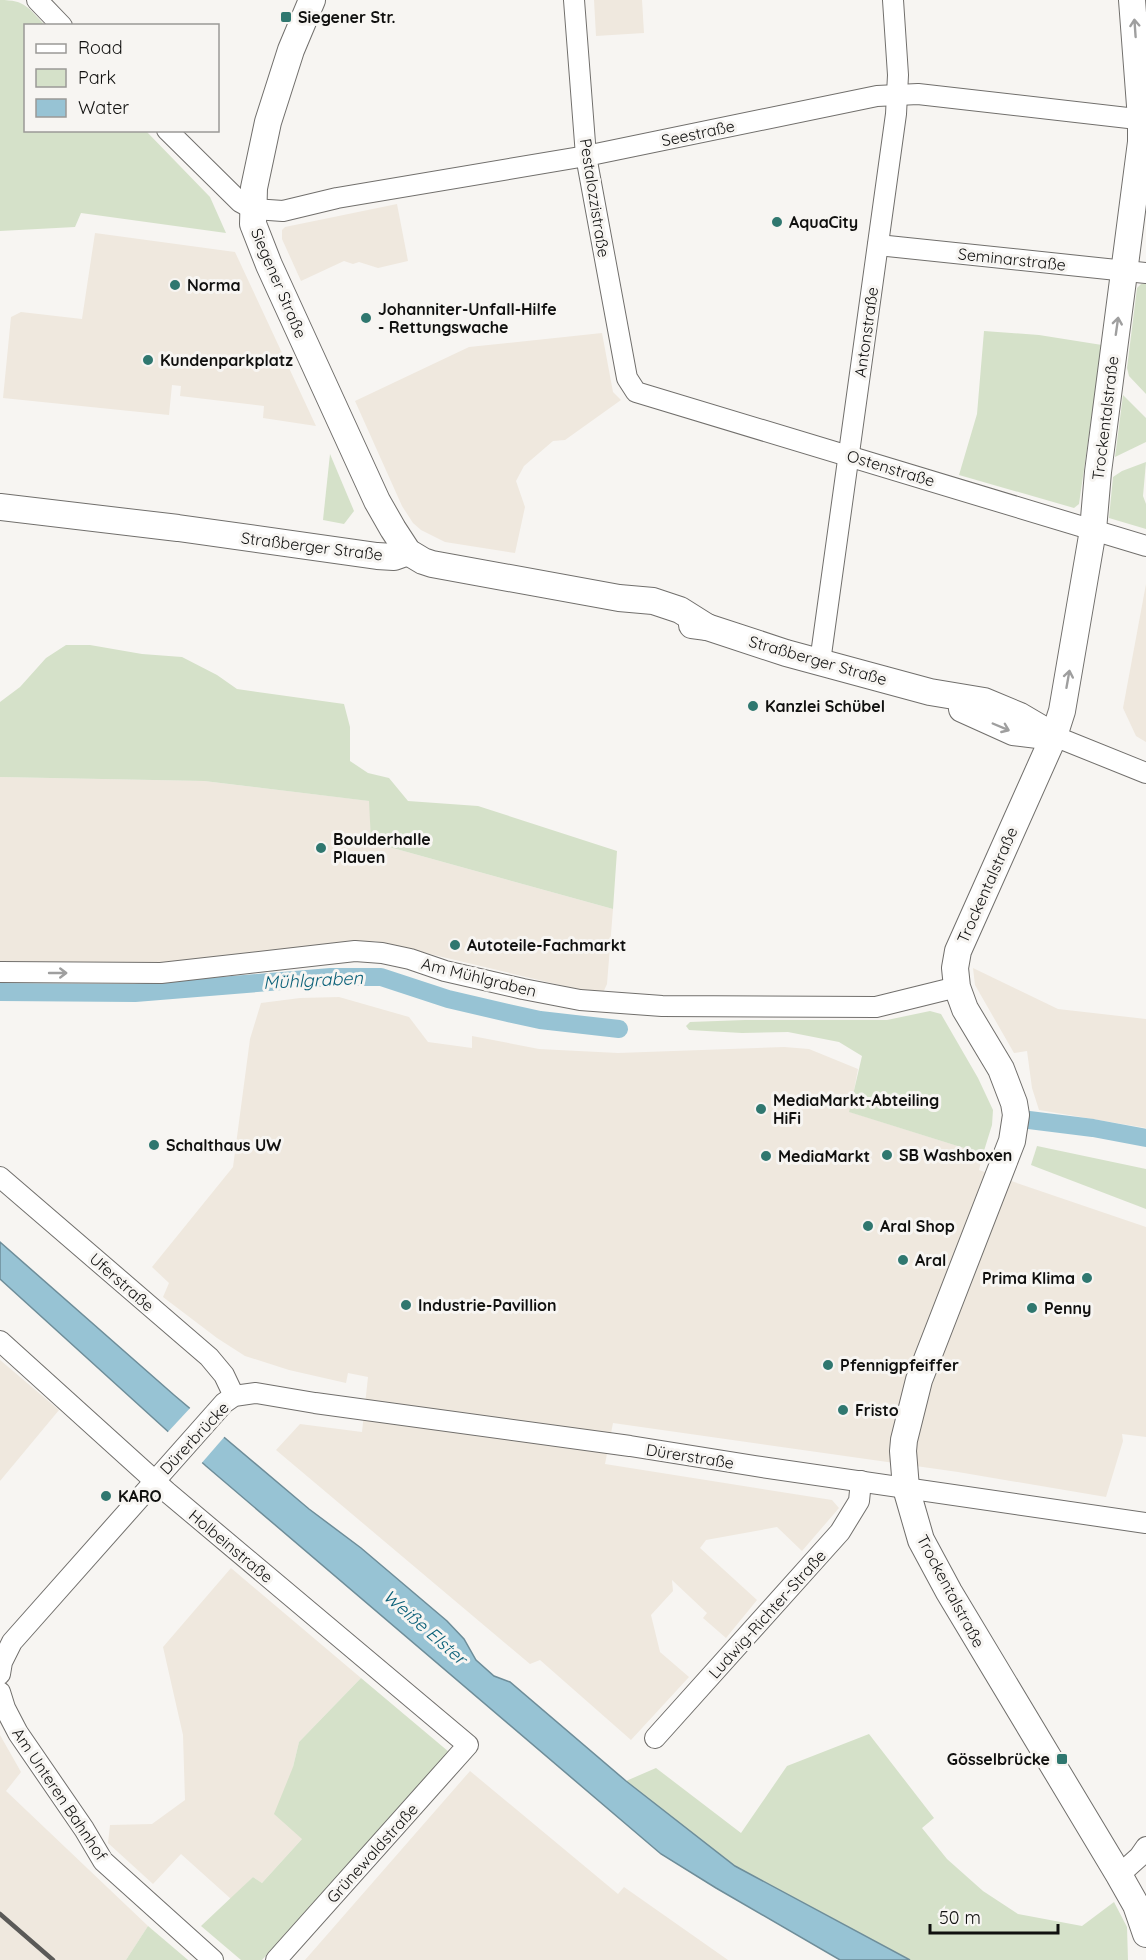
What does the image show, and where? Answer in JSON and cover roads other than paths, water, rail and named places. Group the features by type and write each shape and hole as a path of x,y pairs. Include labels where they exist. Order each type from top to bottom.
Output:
{"main road":[{"name":"Siegener Straße","path":"312,0 291,50 268,122 254,188 255,232 377,501 408,552"},
{"name":"Trockentalstraße","path":"1132,0 1144,119 1135,272 1098,472 1093,530 1067,688 1054,736 958,951 955,968 957,987 965,1009 1001,1069 1008,1088 1016,1115 1012,1141 919,1380 903,1451 906,1488 921,1540 949,1592 1119,1875 1136,1905 1146,1934"},
{"name":"Straßberger Straße","path":"0,507 178,528 377,556 394,557 408,552 432,564 668,605 707,627 786,653 930,692 1012,732 1054,736"}],"street":[{"path":"37,0 60,24"},
{"name":"Pestalozzistraße","path":"574,0 586,156 627,378 636,392"},
{"name":"Antonstraße","path":"820,662 898,94 893,0"},
{"name":"Seestraße","path":"253,209 283,211 337,198 586,156 877,96 918,94 1144,119"},
{"path":"169,132 229,192 240,202 253,209"},
{"name":"Seminarstraße","path":"878,245 1135,272"},
{"name":"Ostenstraße","path":"636,392 1146,546"},
{"name":"Straßberger Straße","path":"1054,736 1146,773"},
{"name":"Am Mühlgraben","path":"0,972 161,973 355,951 382,952 445,971 580,1000 662,1006 876,1006 957,987"},
{"name":"Uferstraße","path":"0,1177 209,1357 224,1376 229,1400"},
{"name":"Holbeinstraße","path":"0,1341 154,1480 468,1745"},
{"name":"Dürerstraße","path":"229,1400 256,1393 1146,1522"},
{"name":"Dürerbrücke","path":"154,1480 229,1400"},
{"path":"0,1674 2,1662 12,1642 154,1480"},
{"name":"Ludwig-Richter-Straße","path":"655,1738 840,1532 859,1501 861,1481"},
{"name":"Am Unteren Bahnhof","path":"0,1692 5,1708 18,1733 53,1782 103,1861 213,1960"},
{"name":"Grünewaldstraße","path":"276,1960 468,1745"},
{"path":"1119,1875 1139,1857 1146,1847"}],"water":[{"name":"Weiße Elster","path":"0,1242 174,1395 447,1621 464,1639 476,1660 494,1676 510,1682 626,1781 735,1866 910,1960 840,1960 661,1854 206,1466 0,1279"}],"waterway":[{"name":"Mühlgraben","path":"0,992 135,993 331,977 381,977 448,999 540,1020 619,1029"},
{"name":"Mühlgraben","path":"1029,1120 1093,1128 1146,1138"}],"railway":[{"path":"0,1914 53,1960"}],"place":[{"name":"Siegener Str.","path":"286,17"},
{"name":"AquaCity","path":"777,222"},
{"name":"Norma","path":"175,285"},
{"name":"Johanniter-Unfall-Hilfe - Rettungswache","path":"366,318"},
{"name":"Kundenparkplatz","path":"148,360"},
{"name":"Kanzlei Schübel","path":"753,706"},
{"name":"Boulderhalle Plauen","path":"321,848"},
{"name":"Autoteile-Fachmarkt","path":"455,945"},
{"name":"MediaMarkt-Abteiling HiFi","path":"761,1109"},
{"name":"Schalthaus UW","path":"154,1145"},
{"name":"SB Washboxen","path":"887,1155"},
{"name":"MediaMarkt","path":"766,1156"},
{"name":"Aral Shop","path":"868,1226"},
{"name":"Aral","path":"903,1260"},
{"name":"Prima Klima","path":"1087,1278"},
{"name":"Industrie-Pavillion","path":"406,1305"},
{"name":"Penny","path":"1032,1308"},
{"name":"Pfennigpfeiffer","path":"828,1365"},
{"name":"Fristo","path":"843,1410"},
{"name":"KARO","path":"106,1496"},
{"name":"Gösselbrücke","path":"1062,1759"}]}
